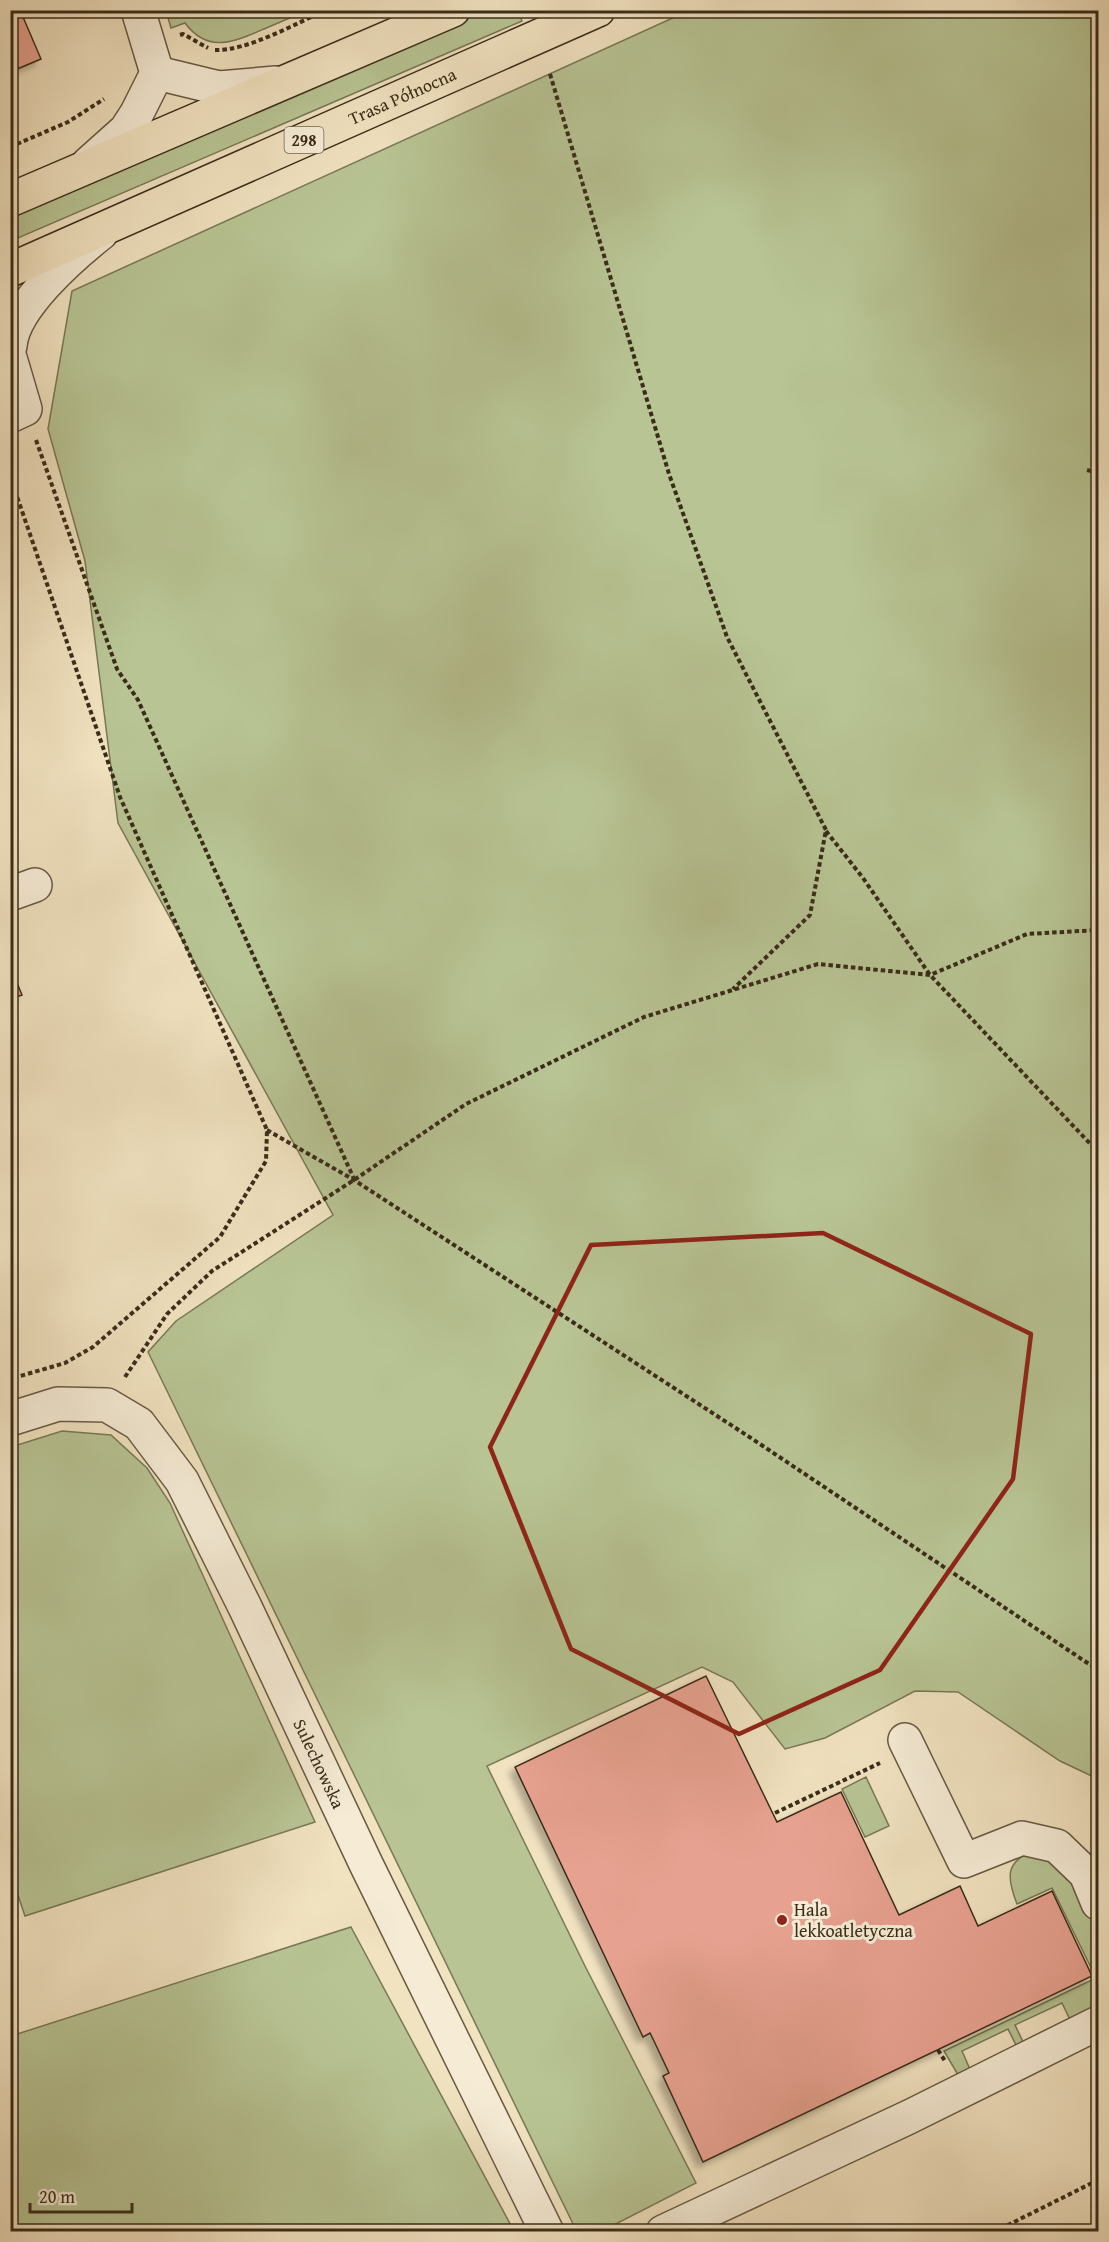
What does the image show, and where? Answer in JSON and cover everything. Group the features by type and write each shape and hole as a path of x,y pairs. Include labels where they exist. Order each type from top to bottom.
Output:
{"main road":[{"path":"10,200 453,10"},
{"name":"Trasa Północna","path":"10,270 598,10"}],"street":[{"path":"85,168 126,130 157,73 138,10"},
{"path":"157,73 219,88 280,83"},
{"path":"10,346 23,311 37,293 77,252 108,227"},
{"path":"10,358 18,403"},
{"name":"Sulechowska","path":"10,1419 58,1404 106,1405 139,1424 182,1481 245,1607 366,1864 547,2232"},
{"path":"907,1744 964,1861 1022,1838 1057,1846 1086,1874 1098,1903"},
{"path":"663,2232 909,2117 1098,2023"}],"path":[{"path":"550,74 669,474 727,637 826,830 863,878 930,975 1098,1152"},
{"path":"18,403 117,669 138,700 354,1180"},
{"path":"1087,470 1098,473"},
{"path":"10,476 120,797 267,1130 266,1161 220,1237 93,1347 65,1363 10,1379"},
{"path":"732,990 810,915 826,830"},
{"path":"106,1405 167,1314 212,1271 354,1180 466,1104 644,1017 818,964 930,975 1027,934 1098,930"},
{"path":"267,1130 354,1180 754,1440 1098,1670"},
{"path":"775,1813 907,1744"},
{"path":"994,2232 1098,2180"}],"highlighted area":[{"path":"823,1233 1031,1334 1013,1479 880,1670 739,1734 571,1649 490,1447 591,1245"}],"green space":[{"path":"166,10 306,11 242,38 212,42 194,33 185,23 171,28"},
{"path":"484,11 518,11 522,21 11,241 10,218"},
{"path":"688,11 1098,11 1098,1779 1060,1761 958,1692 915,1691 825,1738 785,1749 733,1682 702,1667 487,1766 585,1966 696,2183 602,2231 577,2232 148,1352 176,1321 333,1215 118,823 85,561 48,429 72,291"},
{"path":"62,1431 111,1435 147,1468 170,1503 315,1822 25,1916 10,1872 11,1447"},
{"path":"866,1777 889,1826 865,1837 842,1789"},
{"path":"1037,1849 1076,1878 1098,1925 1098,2012 1073,2026 1062,2003 1015,2025 1026,2048 1019,2051 1008,2029 962,2051 972,2074 961,2080 944,2051 1096,1978 1052,1888 1017,1904 1011,1885 1011,1870 1019,1859"},
{"path":"351,1927 514,2231 11,2231 11,2036"}],"building":[{"path":"10,10 20,10 41,59 10,72"},
{"path":"13,973 22,995 10,999 10,974"},
{"name":"Hala lekkoatletyczna","path":"706,1676 777,1822 841,1792 899,1915 960,1886 978,1926 1052,1891 1092,1976 703,2162 663,2076 669,2073 653,2039 650,2033 643,2037 515,1767"}],"place":[{"name":"Hala lekkoatletyczna","path":"782,1920"}]}
